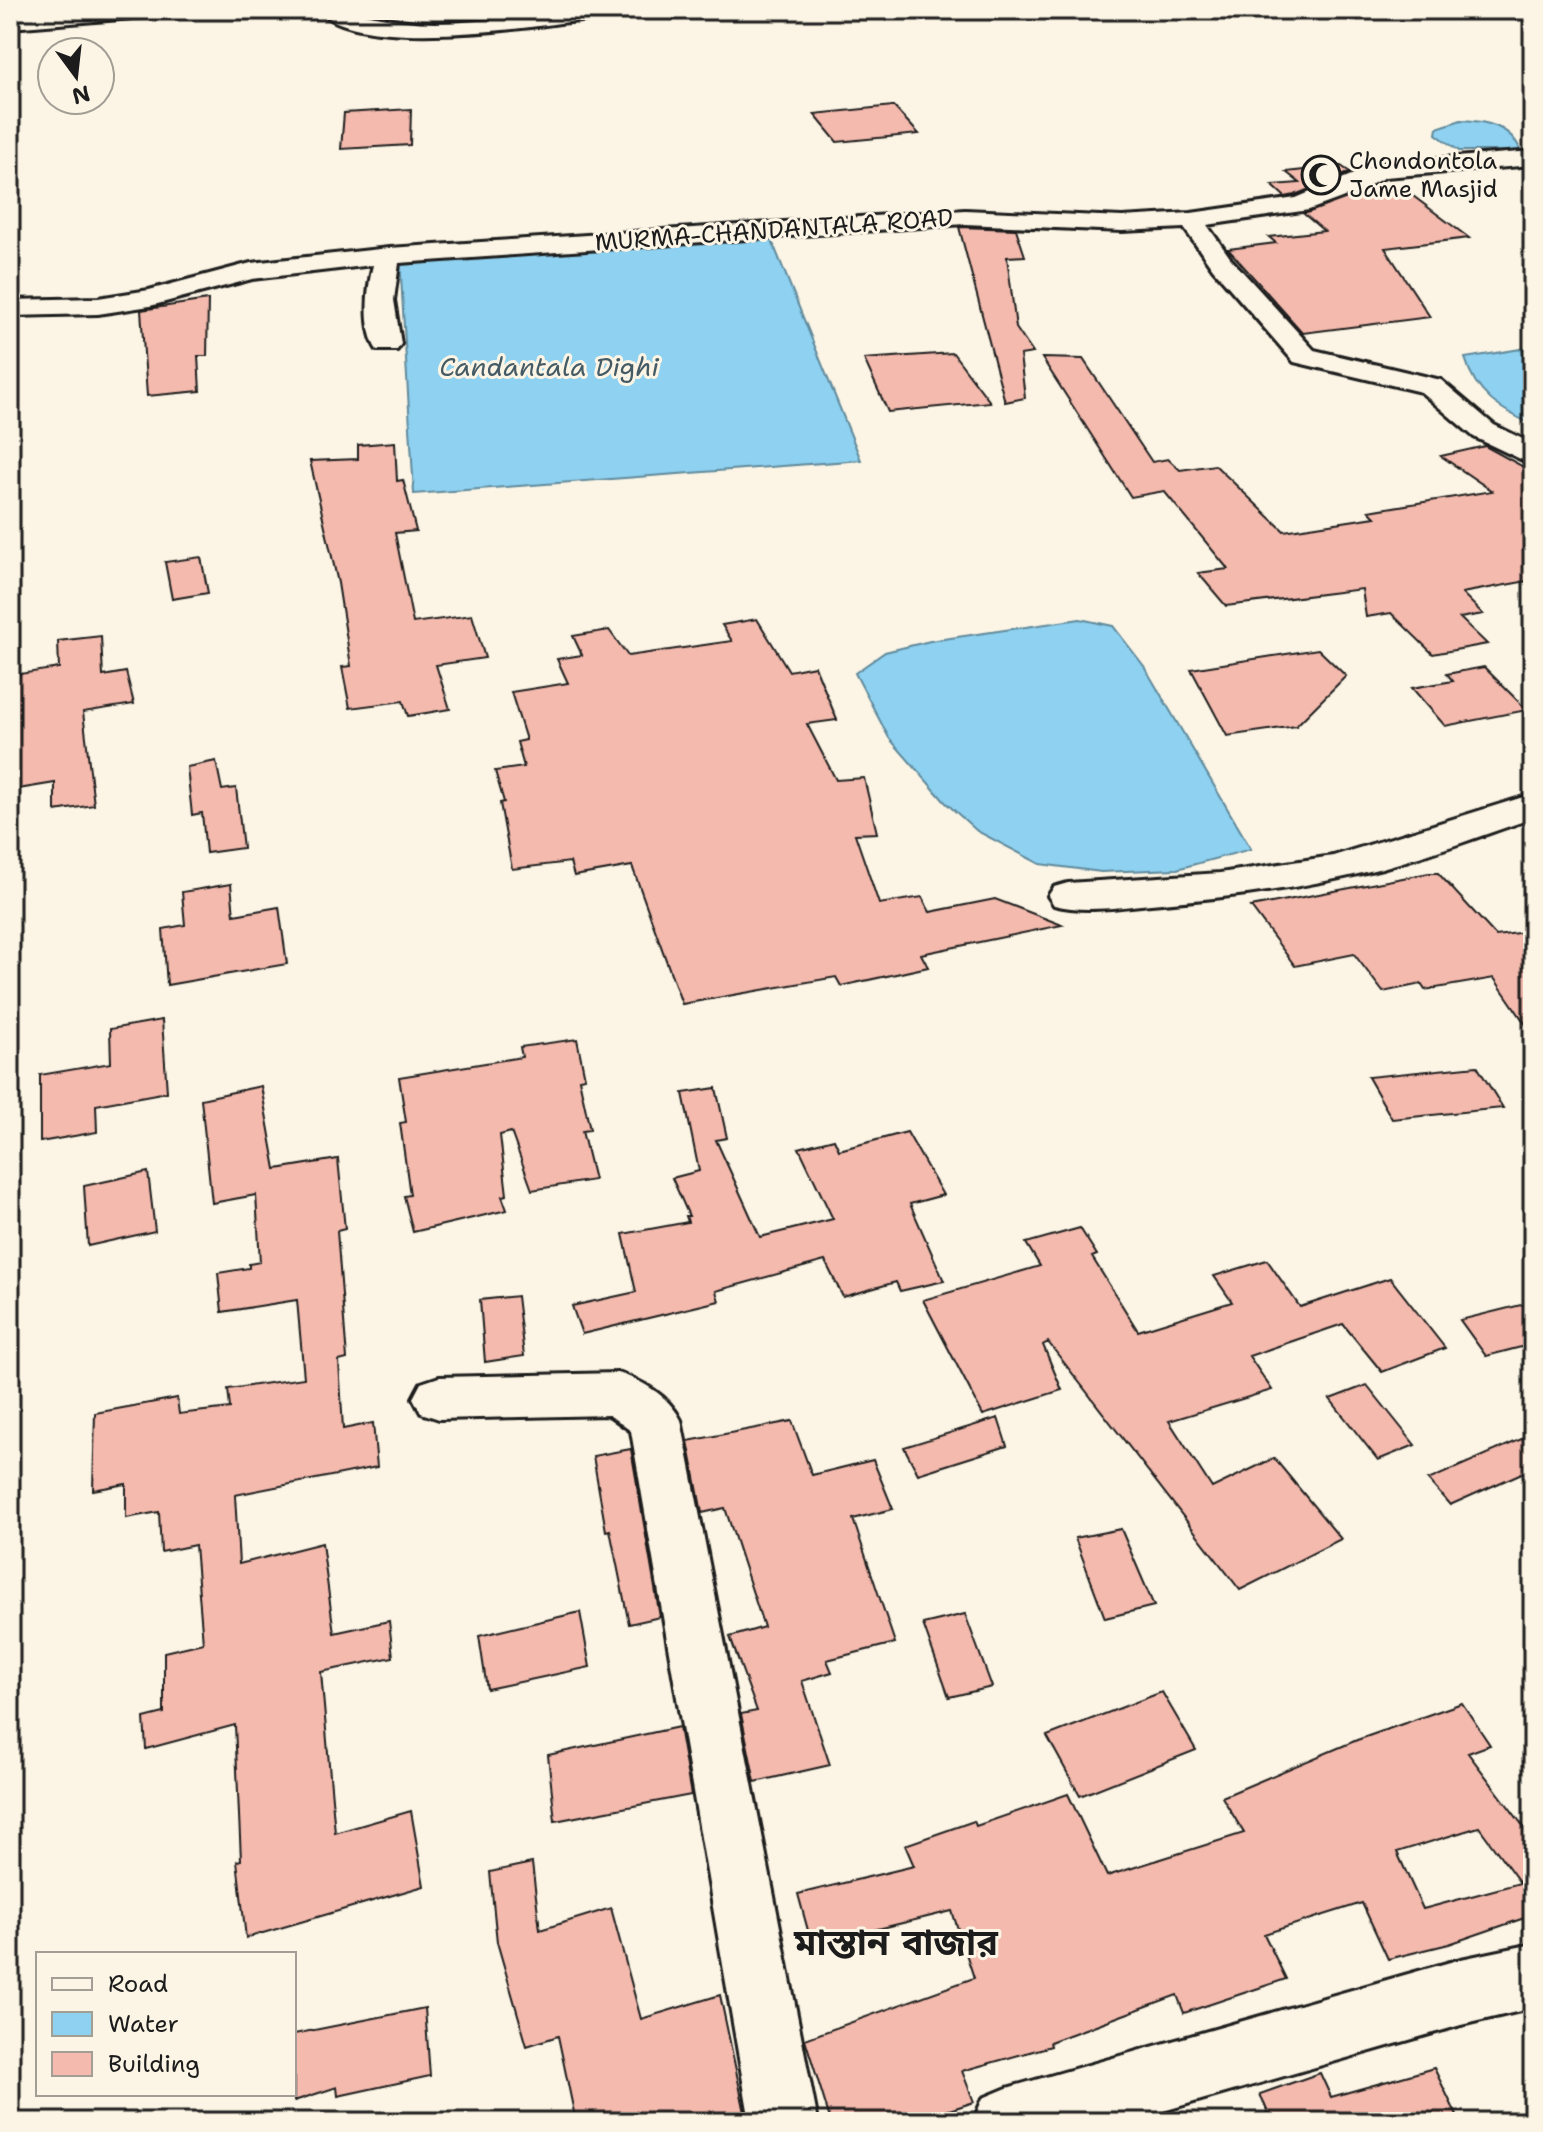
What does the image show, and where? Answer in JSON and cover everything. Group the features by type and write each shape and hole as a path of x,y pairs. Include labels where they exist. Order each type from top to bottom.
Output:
{"street":[{"path":"10,22 157,10"},
{"path":"330,10 336,15 393,27 433,28 558,18 603,10"},
{"name":"MURMA-CHANDANTALA ROAD","path":"10,308 98,306 150,298 251,271 389,256 965,217 1122,224 1191,220 1300,205 1350,187 1380,170 1533,158"},
{"path":"1191,220 1222,264 1304,356 1431,386 1484,431 1533,456"},
{"path":"387,344 379,301 382,276 389,256"},
{"path":"1068,896 1155,892 1254,881 1369,859 1533,805"},
{"path":"439,1398 618,1394 655,1420 784,2122"},
{"path":"1007,2122 1461,1992 1533,1976"}],"water":[{"path":"1461,120 1497,126 1511,136 1521,151 1459,151 1436,134 1437,128"},
{"name":"Candantala Dighi","path":"770,236 861,460 414,494 400,260"},
{"path":"1533,347 1533,425 1490,399 1475,382 1465,358"},
{"path":"1080,619 1113,626 1144,666 1251,849 1177,869 1101,872 1040,864 977,831 945,802 889,738 855,673 885,652 930,641"}],"building":[{"path":"893,106 919,134 837,142 814,114"},
{"path":"411,109 410,145 341,149 344,113"},
{"path":"1341,166 1350,172 1295,195 1285,197 1272,185 1300,183 1286,172"},
{"path":"1371,188 1377,193 1405,190 1469,238 1385,248 1430,317 1303,333 1228,249 1276,243 1269,237 1324,231 1304,214"},
{"path":"959,227 1016,229 1025,256 1007,257 1016,328 1033,353 1020,355 1025,398 1005,402"},
{"path":"208,300 207,356 198,356 200,391 147,396 141,310"},
{"path":"953,353 990,402 888,412 864,359"},
{"path":"1042,358 1083,359 1152,462 1168,459 1180,470 1215,465 1284,531 1375,517 1369,511 1492,491 1441,456 1485,446 1533,472 1533,580 1462,593 1483,614 1460,618 1487,644 1433,654 1391,613 1366,617 1362,589 1226,606 1198,573 1228,569 1164,491 1131,497"},
{"path":"395,442 397,481 403,480 416,531 395,533 413,623 472,615 485,658 436,665 450,709 408,716 403,701 350,708 342,667 351,666 338,583 310,461 358,459 358,445"},
{"path":"201,557 208,593 172,599 165,562"},
{"path":"757,619 789,671 815,666 837,720 807,724 836,780 864,778 877,833 855,834 879,904 922,897 930,912 995,899 1062,925 921,954 928,967 841,986 836,977 682,1004 632,866 574,876 570,862 512,869 500,803 504,802 495,771 524,767 517,742 526,740 511,692 568,683 557,659 582,655 573,636 609,630 628,656 732,641 722,625"},
{"path":"101,636 103,676 126,672 134,704 83,712 94,805 55,811 55,783 12,790 13,675 59,668 58,641"},
{"path":"1318,649 1346,676 1296,726 1227,736 1191,669"},
{"path":"1484,667 1527,710 1445,726 1412,688 1453,681 1447,674"},
{"path":"216,761 222,790 236,788 243,848 206,853 202,813 192,815 187,767"},
{"path":"1438,873 1496,936 1533,931 1533,1035 1494,978 1425,990 1421,984 1383,992 1354,954 1295,966 1251,907"},
{"path":"231,884 234,915 279,907 287,964 167,985 163,929 185,925 182,892"},
{"path":"162,1020 167,1092 96,1105 97,1132 40,1142 40,1075 111,1063 110,1029"},
{"path":"577,1039 585,1078 579,1079 590,1130 582,1131 594,1180 532,1190 511,1132 500,1135 507,1195 502,1196 507,1210 413,1232 404,1196 410,1195 400,1123 406,1122 399,1077 522,1057 520,1047"},
{"path":"1477,1066 1503,1108 1392,1119 1368,1077"},
{"path":"261,1086 276,1169 338,1159 345,1229 337,1231 347,1359 339,1361 343,1429 373,1423 377,1467 235,1495 239,1564 322,1543 334,1633 389,1621 393,1657 321,1672 335,1833 411,1811 424,1886 246,1938 237,1861 241,1860 235,1725 146,1749 144,1718 164,1713 164,1652 203,1643 195,1545 161,1552 159,1512 126,1518 126,1484 93,1490 95,1413 177,1398 179,1414 230,1408 228,1389 304,1378 297,1300 222,1312 218,1273 249,1268 249,1264 260,1262 256,1195 212,1203 201,1099"},
{"path":"716,1088 727,1138 716,1140 760,1237 833,1219 799,1148 834,1139 839,1150 907,1132 943,1195 910,1204 944,1281 900,1291 896,1282 843,1297 825,1261 716,1291 719,1301 582,1334 572,1306 636,1292 623,1234 688,1222 686,1216 689,1216 672,1178 699,1171 683,1093"},
{"path":"148,1172 155,1231 88,1246 84,1186"},
{"path":"1080,1228 1097,1255 1092,1257 1138,1331 1232,1302 1214,1276 1267,1260 1300,1307 1390,1278 1445,1348 1382,1372 1343,1324 1249,1356 1272,1390 1169,1421 1212,1488 1274,1458 1341,1539 1240,1590 1048,1342 1043,1345 1062,1390 983,1415 923,1300 1040,1266 1026,1243"},
{"path":"517,1296 524,1356 485,1362 480,1300"},
{"path":"1533,1302 1533,1344 1486,1356 1460,1320"},
{"path":"1367,1385 1415,1445 1378,1460 1330,1399"},
{"path":"998,1418 1007,1446 918,1474 904,1447"},
{"path":"792,1421 812,1475 873,1460 893,1509 853,1519 895,1643 827,1660 832,1672 802,1681 830,1765 755,1782 741,1714 757,1711 730,1637 764,1627 725,1508 702,1513 688,1441"},
{"path":"1533,1434 1533,1468 1450,1505 1428,1480"},
{"path":"631,1449 660,1617 629,1624 610,1530 606,1531 593,1456"},
{"path":"1121,1529 1154,1606 1105,1618 1075,1538"},
{"path":"580,1612 590,1667 487,1689 479,1636"},
{"path":"965,1614 992,1687 949,1697 923,1624"},
{"path":"1162,1692 1196,1750 1080,1796 1047,1736"},
{"path":"1462,1703 1490,1745 1468,1753 1533,1839 1533,1915 1449,1944 1388,1959 1362,1903 1264,1934 1286,1979 1184,2013 1177,1995 1050,2042 1051,2046 962,2071 974,2102 912,2122 831,2122 805,2039 974,1978 952,1911 812,1945 798,1894 914,1866 905,1845 974,1821 976,1826 1068,1794 1107,1876 1244,1833 1222,1797 1357,1740","holes":["1479,1827 1520,1883 1423,1909 1397,1852"]},
{"path":"679,1727 691,1795 555,1821 548,1755"},
{"path":"532,1863 540,1930 611,1908 641,2019 720,1995 747,2122 576,2122 558,2036 527,2046 497,1942 490,1872"},
{"path":"425,2008 430,2076 338,2096 337,2087 294,2101 296,2034"},
{"path":"1434,2068 1460,2122 1272,2122 1260,2094 1320,2073 1331,2097"}],"place":[{"name":"Chondontola Jame Masjid","path":"1321,175"}],"district":[{"name":"মাস্তান বাজার","path":"896,1942"}]}
